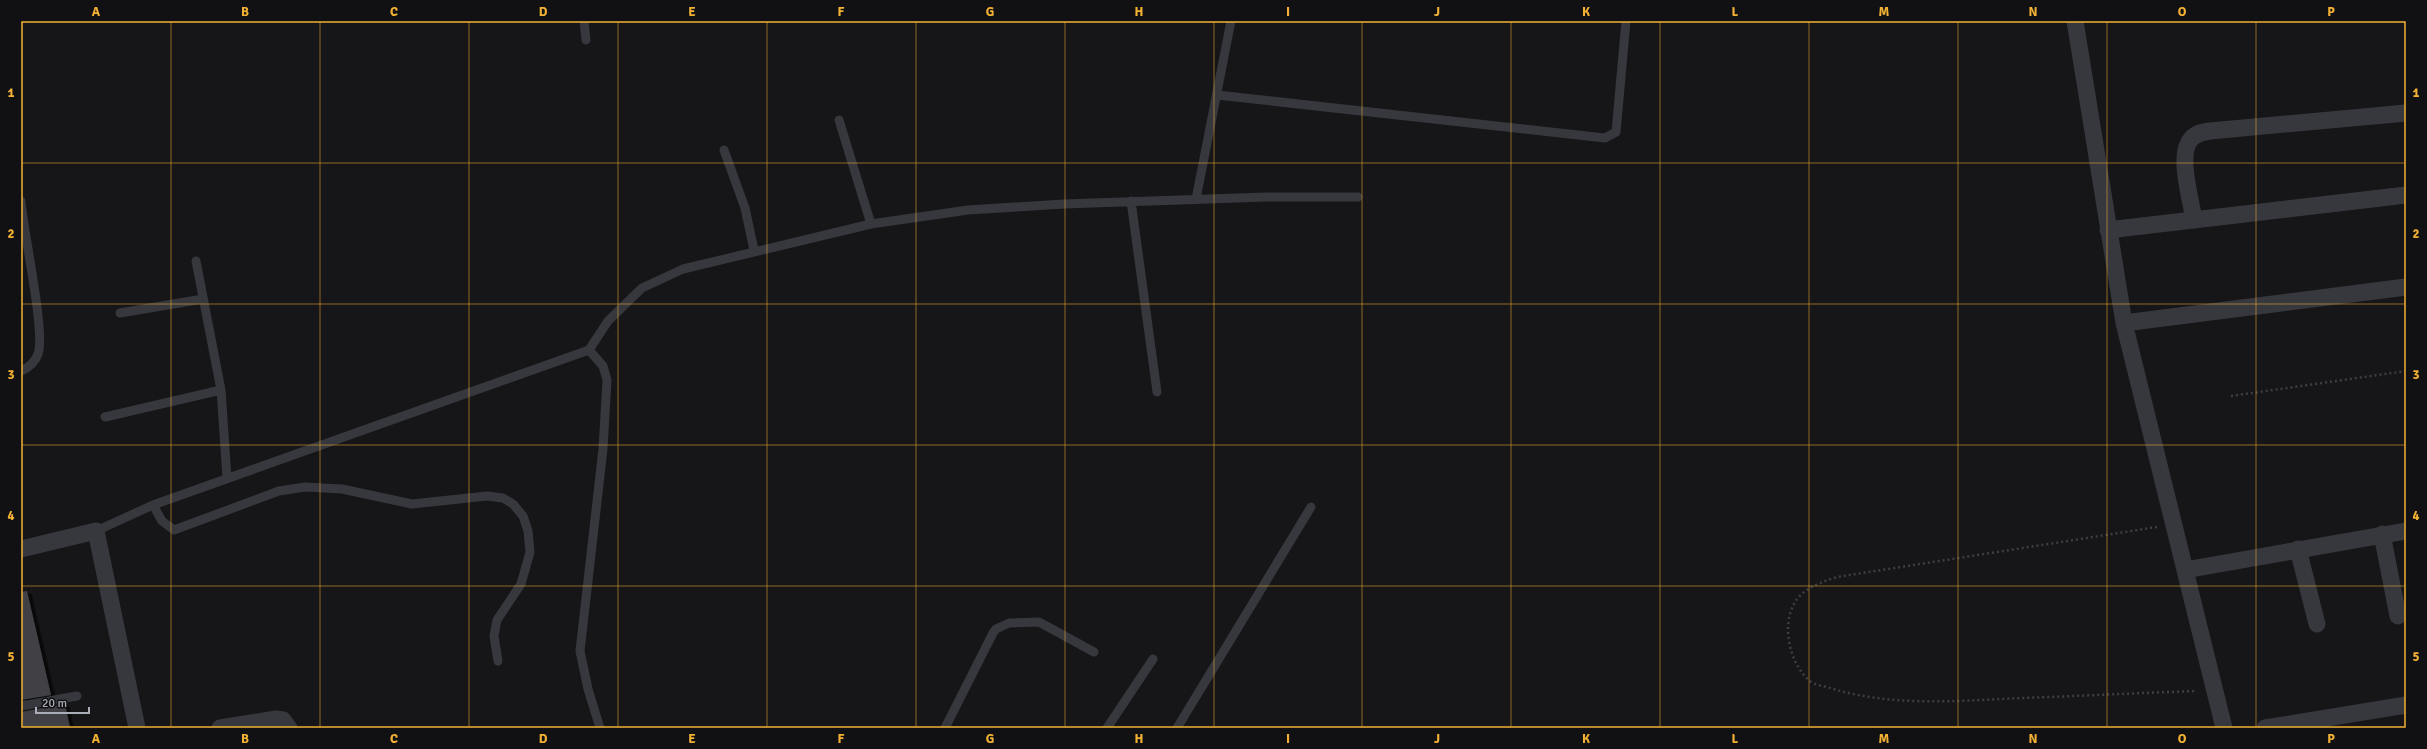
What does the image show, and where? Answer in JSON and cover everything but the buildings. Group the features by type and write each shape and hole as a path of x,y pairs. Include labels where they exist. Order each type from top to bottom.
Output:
{"street":[{"path":"2075,21 2124,323 2175,524 2213,690 2224,728"},
{"path":"2194,220 2184,159 2186,145 2194,135 2210,131 2406,113"},
{"path":"2108,230 2406,195"},
{"path":"2124,323 2406,287"},
{"path":"21,549 96,531 138,728"},
{"path":"2185,570 2298,548 2406,531"},
{"path":"2382,534 2398,616"},
{"path":"2298,548 2317,624"},
{"path":"2265,728 2406,705"},
{"path":"220,728 276,719 283,720 289,728"}],"lane":[{"path":"584,21 586,40"},
{"path":"1196,199 1231,21"},
{"path":"1217,95 1605,138 1616,132 1626,21"},
{"path":"839,120 871,224"},
{"path":"724,150 745,208 754,250"},
{"path":"96,531 154,505 227,478 589,350 608,321 642,288 683,269 754,250 871,224 968,210 1131,201 1358,197"},
{"path":"21,201 39,327 39,349 36,358 28,368 21,371"},
{"path":"1131,201 1157,392"},
{"path":"196,261 221,390 227,478"},
{"path":"120,313 203,299"},
{"path":"589,350 603,366 607,380 603,449 580,650 588,689 600,728"},
{"path":"105,418 221,390"},
{"path":"154,505 162,521 174,530 272,493 305,487 342,489 412,504 487,496 503,498 513,504 523,516 528,531 530,552 521,584 497,620 494,636 498,661"},
{"path":"1177,728 1311,507"},
{"path":"945,728 993,633 1000,626 1009,623 1039,622 1094,652"},
{"path":"1107,728 1153,659"},
{"path":"21,706 77,696"}],"path":[{"path":"2230,396 2406,371"},
{"path":"2175,524 1837,577 1817,583 1800,594 1795,602 1788,627 1790,645 1796,665 1810,682 1862,695 1919,703 2213,690"}]}
